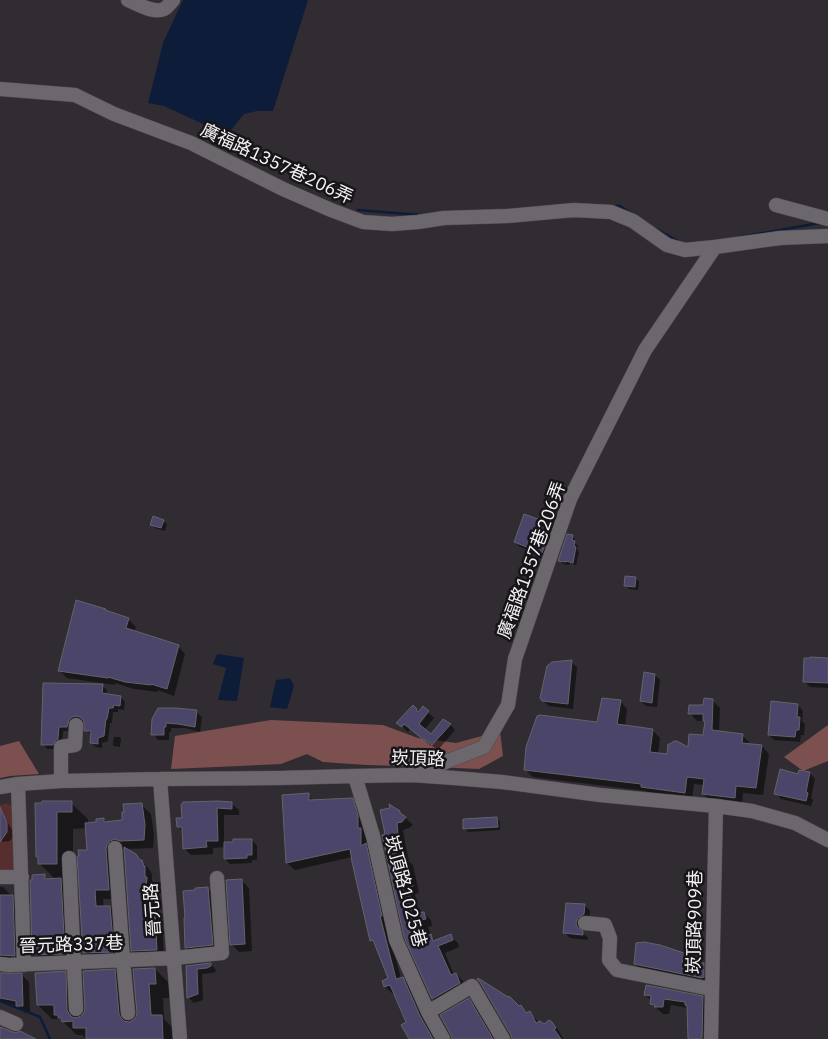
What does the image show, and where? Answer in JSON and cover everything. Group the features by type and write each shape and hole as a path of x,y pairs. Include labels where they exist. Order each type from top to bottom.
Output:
{"street":[{"path":"128,0 152,10 166,8 173,0"},
{"name":"廣福路1357巷206弄","path":"0,89 75,95 114,114 191,143 283,189 363,222 392,224 444,218 507,216 574,210 611,212 633,221 667,245 685,250 780,238 828,235"},
{"path":"776,205 828,219"},
{"name":"廣福路1357巷206弄","path":"410,775 484,747 508,705 516,659 570,499 645,350 715,247"},
{"path":"61,781 61,747 75,745 76,725"},
{"name":"崁頂路","path":"0,788 18,784 61,781 410,775 502,782 600,795 752,811 794,823 828,840"},
{"name":"崁頂路1025巷","path":"355,776 373,836 396,940 428,1012 444,1039"},
{"name":"晉元路","path":"160,779 180,1039"},
{"path":"18,784 24,965"},
{"name":"崁頂路909巷","path":"711,1039 716,806"},
{"path":"116,848 128,1013"},
{"path":"69,858 76,1009"},
{"path":"0,877 22,877"},
{"name":"晉元路337巷","path":"0,964 24,965 174,958 222,953 216,878"},
{"path":"586,923 605,925 610,938 609,960 618,970 711,989"},
{"path":"428,1012 472,986 504,1039"},
{"path":"0,1017 16,1024"}],"shaded area":[{"path":"271,720 383,725 418,738 456,743 500,731 503,756 479,769 323,762 307,754 281,764 171,769 175,736"},
{"path":"828,725 828,761 803,771 784,757"},
{"path":"19,741 39,774 0,778 0,746"},
{"path":"7,803 15,808 18,873 0,874 0,805"}],"water":[{"path":"183,0 308,0 273,111 257,111 244,114 227,135 164,106 148,103 163,43"},
{"path":"217,654 244,658 237,701 218,700 226,668 213,664"},
{"path":"290,678 294,686 287,709 270,707 276,680"}],"building":[{"path":"524,514 552,524 549,532 538,528 534,541 545,545 542,553 514,542"},
{"path":"153,516 164,520 161,528 150,525"},
{"path":"567,534 573,535 572,540 575,541 574,546 576,547 573,563 558,561"},
{"path":"625,576 636,577 635,587 624,586"},
{"path":"76,600 129,618 126,628 179,645 167,689 151,684 125,682 108,677 58,671"},
{"path":"804,658 828,658 828,683 803,682"},
{"path":"572,660 568,704 542,701 540,698 547,666 552,662"},
{"path":"644,672 655,674 652,703 640,701"},
{"path":"43,683 103,684 102,693 121,696 120,706 114,705 113,708 109,708 104,736 98,738 98,744 90,743 91,731 84,731 84,721 76,716 69,720 67,727 59,727 58,739 53,745 41,745"},
{"path":"602,698 621,700 617,724 653,729 650,752 667,754 668,744 677,741 688,747 689,734 703,735 705,721 703,721 703,714 688,714 689,705 703,705 704,698 713,699 712,730 743,734 742,743 762,745 756,788 736,786 735,798 702,794 704,779 687,777 685,793 641,787 641,784 524,770 526,747 537,716 597,722"},
{"path":"771,701 798,704 799,730 796,730 795,737 768,735"},
{"path":"413,705 418,712 423,706 429,711 419,724 431,734 443,719 451,724 432,745 404,724 402,727 396,723"},
{"path":"158,708 197,710 195,727 166,723 164,735 151,735 152,719"},
{"path":"780,769 798,774 799,770 810,772 806,801 774,794"},
{"path":"309,793 309,800 353,798 358,815 358,828 361,828 361,846 366,843 382,916 380,916 396,979 403,977 420,1016 433,1039 409,1039 401,1025 406,1022 390,985 384,987 382,981 388,978 373,940 370,941 350,849 286,863 282,795"},
{"path":"42,801 72,801 72,812 57,812 57,864 38,864 38,857 36,857 35,803 42,803"},
{"path":"183,802 232,802 232,809 217,808 218,841 206,841 207,847 183,849 182,827 177,827 176,818 182,818 181,805"},
{"path":"142,803 145,825 144,840 120,841 115,839 110,841 106,849 109,890 95,890 96,906 110,906 114,952 83,953 77,856 79,856 78,850 87,850 85,823 96,822 96,819 104,818 104,822 122,820 123,804"},
{"path":"389,804 406,817 402,822 397,823 398,834 404,857 407,857 413,886 408,887 414,913 424,912 426,919 421,920 426,936 431,934 433,941 451,934 453,940 438,946 451,975 456,973 460,983 432,999 404,937 382,835 385,834 380,810 390,808"},
{"path":"0,807 7,823 7,832 0,842"},
{"path":"497,817 498,827 463,829 463,819"},
{"path":"233,839 252,839 252,855 247,855 247,858 224,859 224,842 233,842"},
{"path":"124,847 136,854 145,866 145,877 147,877 146,889 144,889 145,914 155,914 157,950 131,951"},
{"path":"45,874 45,879 61,878 65,954 32,955 30,880 32,880 32,875"},
{"path":"242,879 245,944 230,945 226,880"},
{"path":"208,887 213,945 185,948 183,891"},
{"path":"0,895 13,895 15,956 0,955"},
{"path":"566,903 585,904 584,914 578,918 576,923 577,927 583,931 583,935 563,933"},
{"path":"644,942 684,953 682,963 704,963 704,977 634,964 636,943"},
{"path":"211,963 211,966 207,968 197,969 198,994 187,998 186,966"},
{"path":"155,968 156,984 149,984 151,1015 162,1015 163,1039 86,1039 86,1028 73,1028 73,1021 62,1022 58,1015 54,1015 54,1005 37,1005 35,973 66,971 67,1010 72,1017 76,1018 84,1013 85,1009 83,971 115,969 119,1014 124,1021 129,1022 136,1017 137,1013 133,969"},
{"path":"0,973 22,973 23,1006 16,1006 16,1001 0,998"},
{"path":"478,978 509,996 519,1006 521,1005 526,1013 530,1011 536,1023 540,1021 544,1024 549,1020 552,1022 556,1028 554,1029 561,1039 512,1039"},
{"path":"646,985 703,996 702,1039 688,1039 687,1006 685,1002 664,999 663,1007 654,1007 655,1005 650,1004 651,996 644,995"},
{"path":"469,998 493,1039 452,1039 440,1015"},
{"path":"0,1027 16,1033 20,1031 36,1039 0,1039"}],"waterway":[{"path":"613,206 620,206 630,213"},
{"path":"358,210 420,215"},
{"path":"741,237 819,223"},
{"path":"656,229 678,241"},
{"path":"0,1001 40,1017 50,1039"}]}
